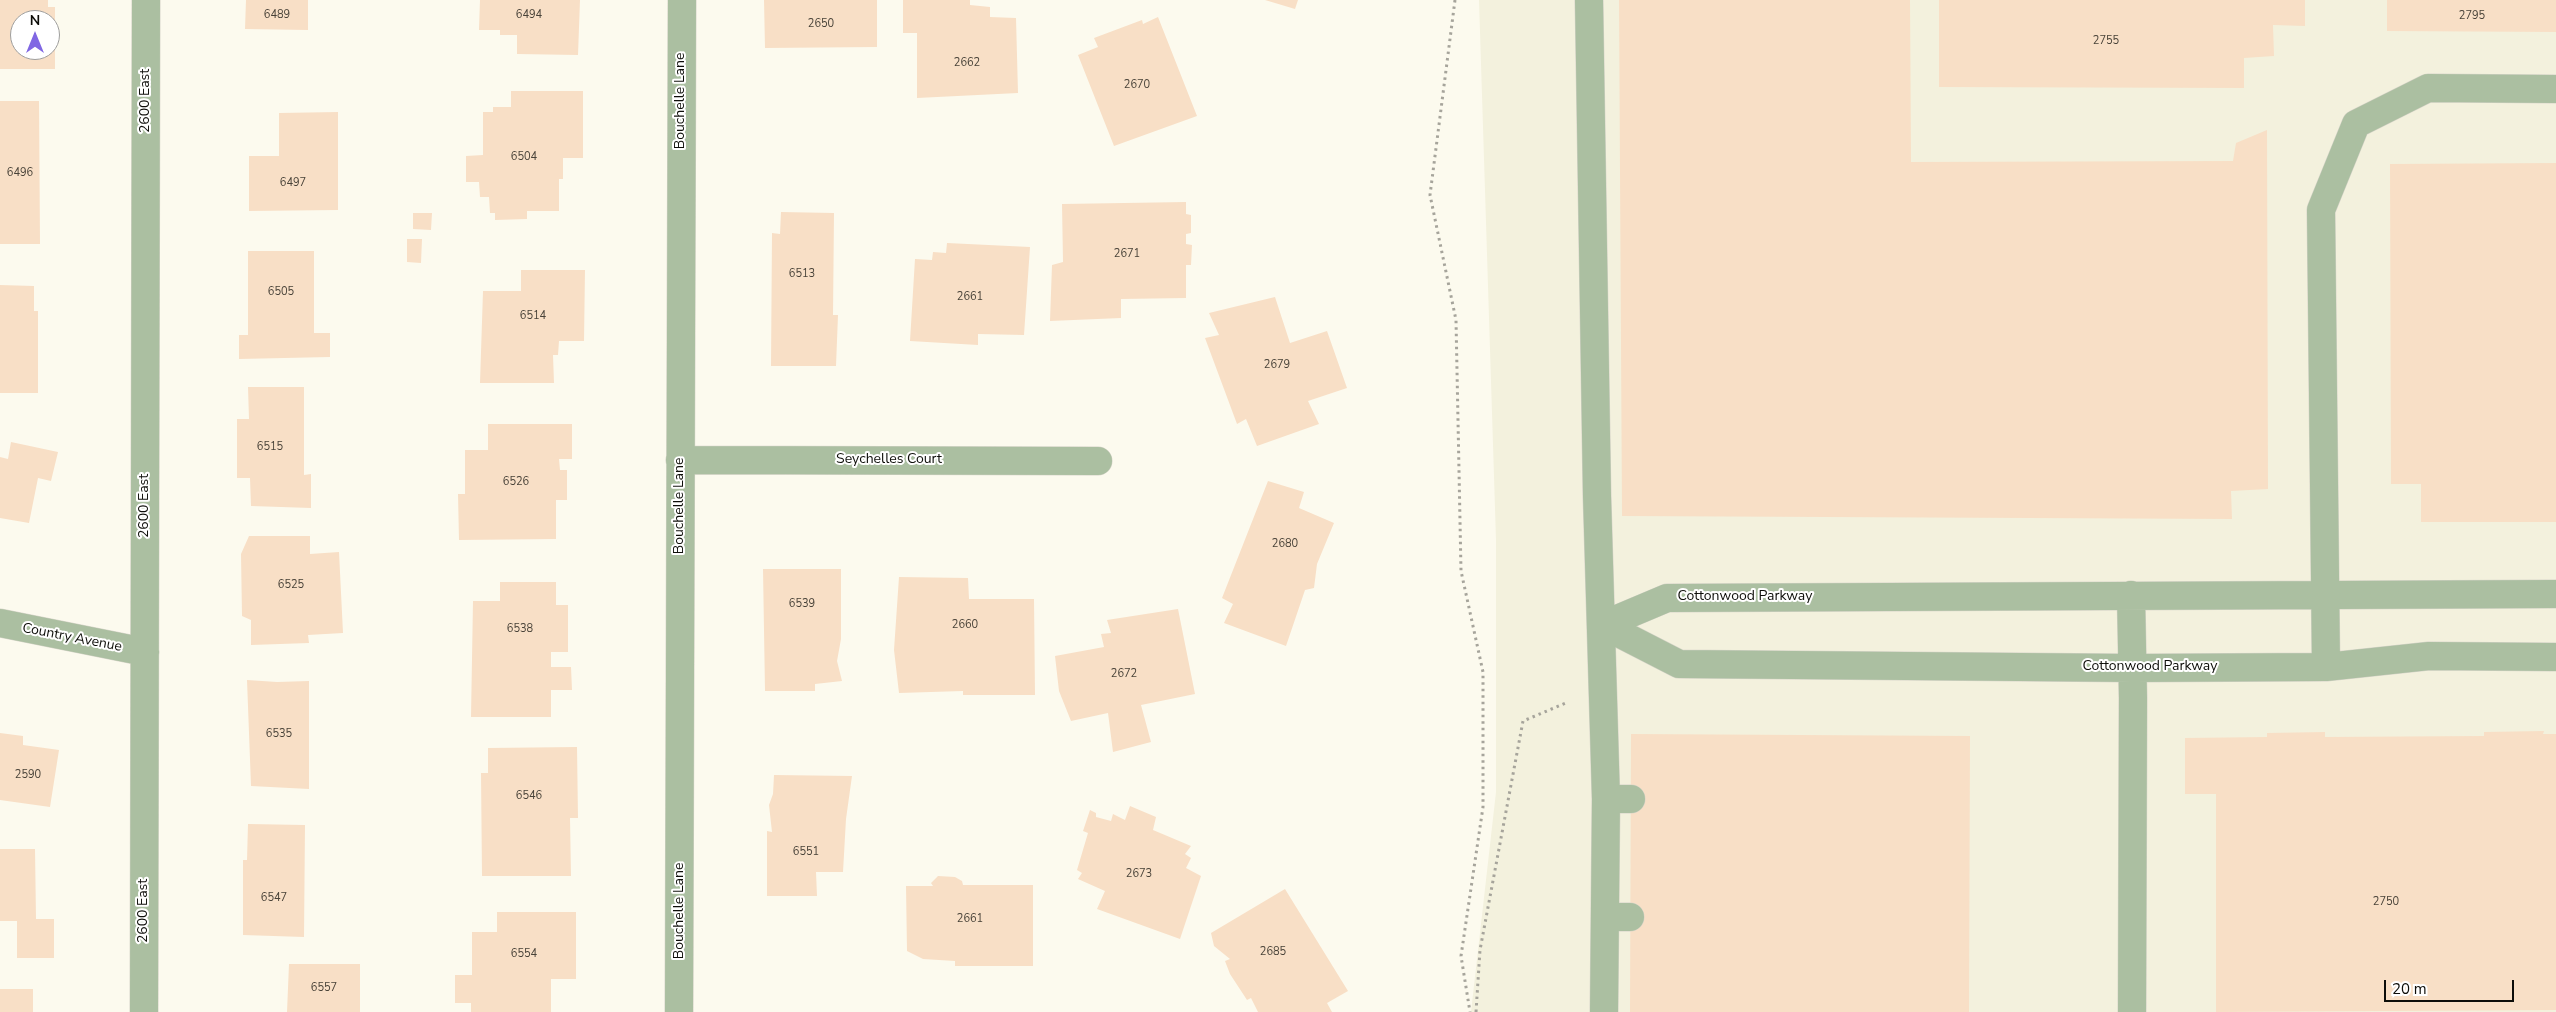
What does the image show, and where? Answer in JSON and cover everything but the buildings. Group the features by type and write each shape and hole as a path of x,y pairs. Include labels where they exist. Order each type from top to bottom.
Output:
{"street":[{"name":"2600 East","path":"144,1012 146,0"},
{"name":"Bouchelle Lane","path":"679,1012 682,0"},
{"path":"1589,0 1597,496 1603,625 1618,799 1618,917 1604,1012"},
{"path":"2326,666 2321,210 2356,124 2428,88 2556,89"},
{"name":"Seychelles Court","path":"680,460 1098,460"},
{"name":"Cottonwood Parkway","path":"1603,625 1666,598 2409,593 2556,594"},
{"path":"2131,595 2133,668 2132,1012"},
{"name":"Country Avenue","path":"0,623 144,652"},
{"name":"Cottonwood Parkway","path":"1603,625 1679,664 2133,668 2326,666 2429,656 2556,658"}],"path":[{"path":"1455,0 1430,195 1456,320 1461,571 1483,672 1483,808 1461,956 1470,1012"},
{"path":"1476,1012 1480,950 1523,721 1574,699"}],"shaded area":[{"path":"1479,0 2556,0 2556,1012 1471,1012 1496,792 1496,540"}]}
